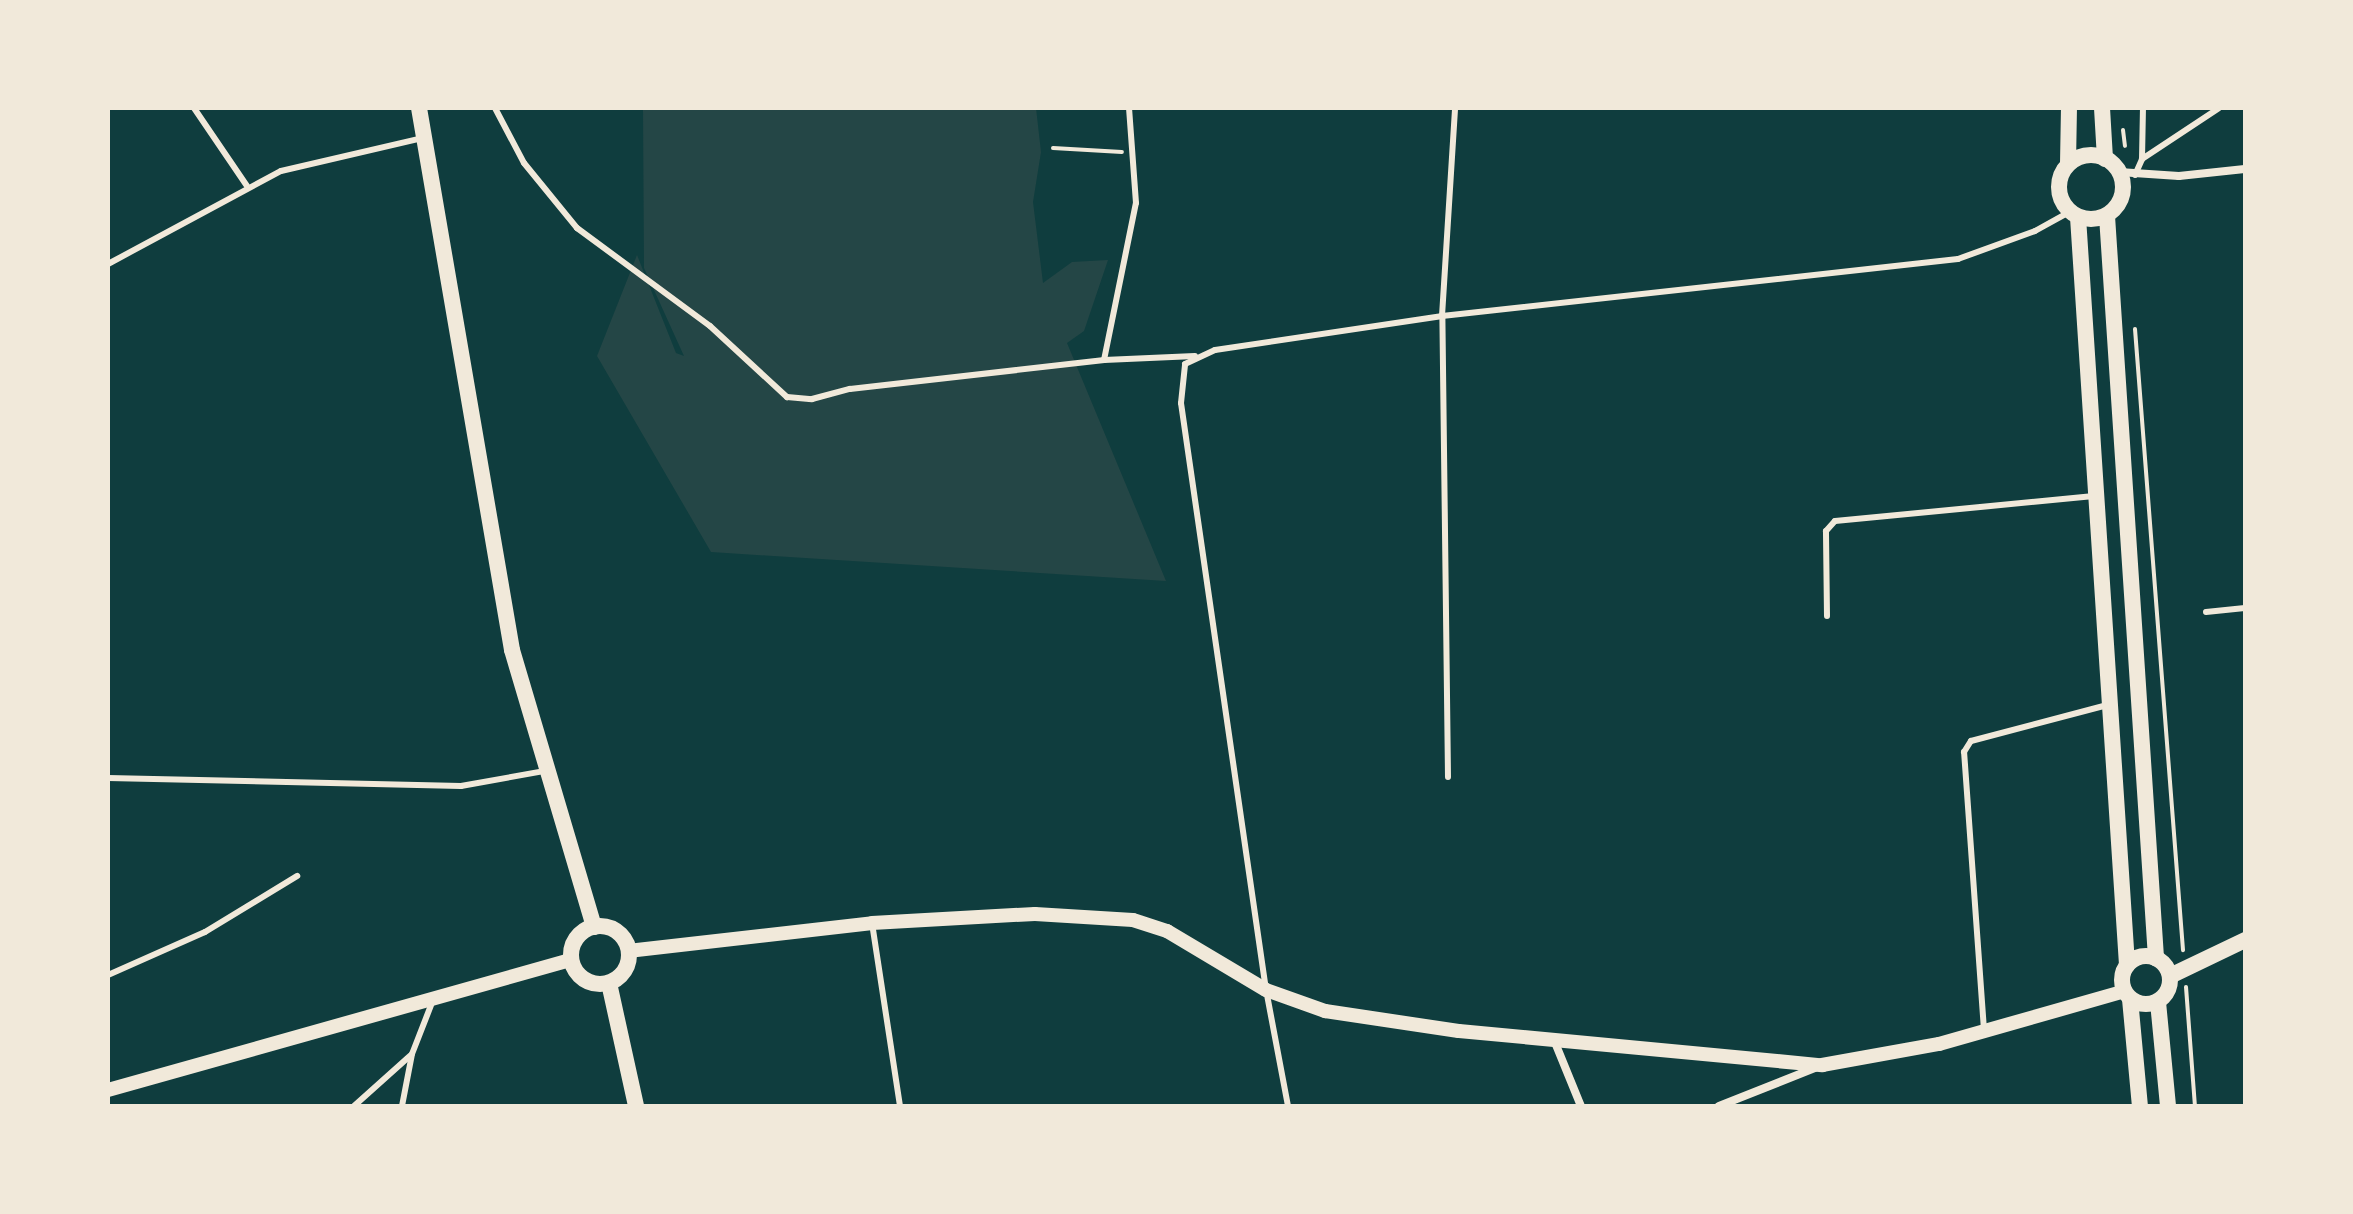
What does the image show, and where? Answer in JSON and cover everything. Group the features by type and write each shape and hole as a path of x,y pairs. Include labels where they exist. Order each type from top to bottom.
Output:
{"main road":[{"path":"419,108 512,650 594,927"},
{"path":"2069,108 2068,164 2059,183 2074,214 2097,496 2128,995 2140,1106"},
{"path":"2102,108 2105,159"},
{"path":"2068,164 2086,156 2105,159 2127,174 2123,191 2107,216 2156,958"},
{"path":"2074,214 2107,216"},
{"path":"594,927 620,934 628,951 626,967 609,983 585,980 571,960 578,935 594,927"},
{"path":"2168,1106 2158,1002 2177,973 2245,940"},
{"path":"2127,965 2141,957 2156,958 2177,973"},
{"path":"609,983 636,1106"},
{"path":"2128,995 2158,1002"}],"street":[{"path":"2127,174 2245,169"},
{"path":"628,951 872,923 1035,914 1133,920 1167,931 1266,990 1325,1011 1554,1039 1822,1065"},
{"path":"108,1090 571,960"},
{"path":"1719,1106 1822,1065 1984,1032 2128,995"},
{"path":"1554,1039 1581,1106"}],"lane":[{"path":"194,108 247,186"},
{"path":"495,108 524,163 577,228 710,326 787,397 812,399 850,389 1104,360 1195,356 1442,316 1869,273 1958,259 2074,214"},
{"path":"1104,360 1133,220 1136,154 1129,108"},
{"path":"1448,777 1442,316 1455,108"},
{"path":"2142,159 2143,108"},
{"path":"2127,174 2142,159 2219,108"},
{"path":"108,264 247,186 308,162 423,138"},
{"path":"1195,356 1180,372 1181,403 1266,990 1286,1105"},
{"path":"1827,616 1826,531 1835,521 2097,496"},
{"path":"2206,612 2245,608"},
{"path":"1984,1032 1964,752 1971,741 2110,704"},
{"path":"108,778 461,786 548,770"},
{"path":"108,975 205,932 297,876"},
{"path":"872,923 900,1106"},
{"path":"402,1106 412,1054 433,1000"},
{"path":"354,1106 412,1054"}],"path":[{"path":"1053,148 1136,154"},
{"path":"2134,322 2177,973 2195,1106"}],"shaded area":[{"path":"643,108 1036,108 1041,152 1033,202 1043,283 1072,262 1108,260 1084,331 1067,343 1166,581 711,552 597,356 637,255 676,353 684,356 644,268"}]}
